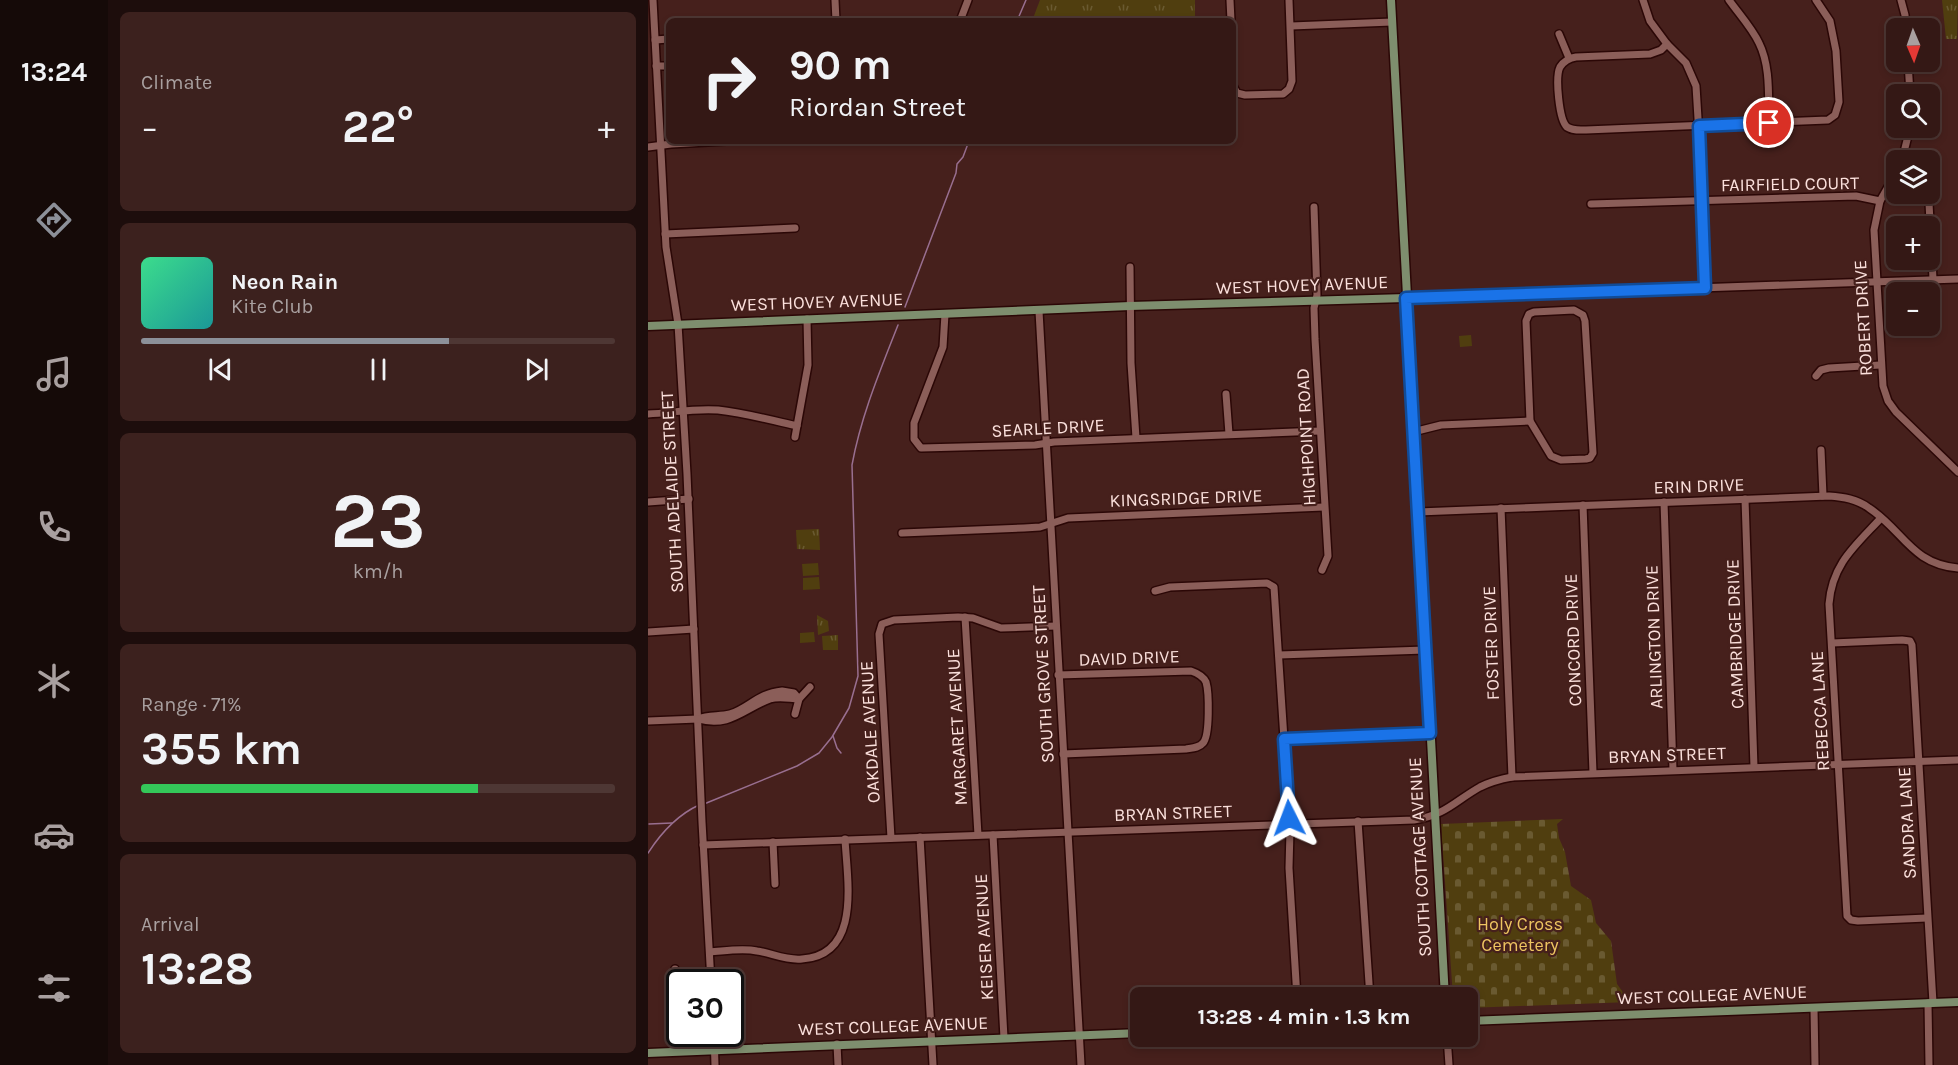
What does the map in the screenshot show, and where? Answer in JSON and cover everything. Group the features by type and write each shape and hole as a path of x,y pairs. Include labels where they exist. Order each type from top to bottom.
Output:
{"main road":[{"name":"SOUTH COTTAGE AVENUE","path":"1390,0 1444,987"},
{"name":"WEST HOVEY AVENUE","path":"648,326 1130,306 1406,298"},
{"name":"WEST COLLEGE AVENUE","path":"1478,1021 1958,1002"},
{"name":"WEST COLLEGE AVENUE","path":"648,1053 1130,1033"}],"street":[{"name":"SOUTH ADELAIDE STREET","path":"652,0 652,35 656,66 665,234 678,324 711,969"},
{"path":"835,0 836,18"},
{"path":"961,18 968,0"},
{"path":"1230,0 1231,18"},
{"path":"1236,91 1245,95 1283,94 1290,89 1292,81 1289,0"},
{"path":"1643,0 1650,21 1667,44 1686,63 1696,86 1703,200 1705,288"},
{"path":"1729,0 1763,51 1767,73 1769,123"},
{"path":"1667,44 1661,50 1650,54 1569,58 1560,66 1558,75 1560,115 1565,125 1572,130 1824,122 1835,115 1839,102 1834,37 1830,21 1816,0"},
{"path":"1901,0 1905,18"},
{"path":"1290,26 1392,22"},
{"path":"1559,34 1569,58"},
{"path":"656,66 666,66"},
{"path":"648,147 670,144"},
{"name":"ROBERT DRIVE","path":"1886,190 1880,201 1874,230 1883,386 1892,407 1958,472"},
{"name":"FAIRFIELD COURT","path":"1591,204 1856,196 1880,201"},
{"path":"1929,204 1933,279"},
{"name":"HIGHPOINT ROAD","path":"1314,207 1317,292 1314,308 1328,556 1322,570"},
{"path":"665,234 795,228"},
{"path":"1130,267 1136,438"},
{"name":"WEST HOVEY AVENUE","path":"1406,298 1958,279"},
{"path":"1574,310 1580,312 1585,321 1592,455 1586,459 1556,458 1548,452 1530,421 1526,345 1527,317 1534,312 1574,310"},
{"name":"SOUTH GROVE STREET","path":"1039,311 1081,1065"},
{"name":"SEARLE DRIVE","path":"945,314 943,347 914,423 913,433 917,445 926,449 1320,431"},
{"path":"795,437 808,365 807,319"},
{"path":"1816,376 1821,370 1829,368 1880,365"},
{"path":"1226,394 1229,434"},
{"path":"648,414 717,410 797,426"},
{"path":"1413,432 1441,425 1530,421"},
{"path":"1821,450 1823,496"},
{"name":"ERIN DRIVE","path":"1418,512 1823,496 1854,500 1871,508 1926,559 1940,565 1958,568"},
{"name":"CAMBRIDGE DRIVE","path":"1745,499 1754,767"},
{"path":"648,502 688,500"},
{"name":"ARLINGTON DRIVE","path":"1664,502 1673,770"},
{"name":"CONCORD DRIVE","path":"1583,505 1593,773"},
{"name":"KINGSRIDGE DRIVE","path":"902,533 1024,528 1068,518 1324,507"},
{"name":"FOSTER DRIVE","path":"1501,508 1512,777"},
{"name":"REBECCA LANE","path":"1881,518 1849,552 1834,576 1829,604 1846,909 1850,919 1858,921 1927,918"},
{"path":"1155,591 1170,587 1267,583 1273,586 1275,591 1296,987"},
{"path":"965,617 1001,628 1056,626"},
{"name":"OAKDALE AVENUE","path":"891,838 879,634 882,624 894,620 965,617"},
{"name":"MARGARET AVENUE","path":"965,617 978,835"},
{"path":"648,632 694,629"},
{"name":"SANDRA LANE","path":"1832,643 1902,640 1910,641 1912,649 1927,918 1930,1003 1929,1065"},
{"path":"1279,655 1425,650"},
{"name":"DAVID DRIVE","path":"1058,675 1191,671 1200,675 1206,685 1208,731 1203,744 1197,747 1063,754"},
{"path":"795,714 799,699 810,687"},
{"path":"648,721 698,719 706,715 731,714 745,709 773,692 794,693 799,699"},
{"path":"1284,739 1430,733"},
{"name":"BRYAN STREET","path":"703,845 1414,820 1454,806 1482,786 1512,777 1958,760"},
{"path":"1358,821 1369,987"},
{"name":"KEISER AVENUE","path":"993,835 1005,1038"},
{"path":"920,837 933,1065"},
{"path":"710,952 753,950 802,959 824,952 833,946 844,928 848,911 845,839"},
{"path":"773,842 775,884"},
{"path":"1814,1008 1815,1065"},
{"path":"837,1044 838,1065"},
{"path":"680,1047 680,1051"},
{"path":"1448,1047 1449,1065"},
{"path":"715,1049 715,1065"}],"green space":[{"path":"1040,0 1195,0 1195,18 1033,18"},
{"path":"1942,0 1958,0 1957,39 1946,39"},
{"path":"1471,335 1472,346 1460,347 1459,336"},
{"path":"819,529 820,550 797,549 796,530"},
{"path":"818,563 819,575 803,576 802,564"},
{"path":"819,577 820,589 803,590 803,578"},
{"path":"817,615 828,621 829,631 818,635"},
{"path":"814,632 815,642 800,643 800,633"},
{"path":"838,635 838,650 823,650 822,636"},
{"name":"Holy Cross Cemetery","path":"1563,819 1557,824 1571,886 1591,900 1596,923 1611,941 1617,984 1630,1002 1478,1008 1478,987 1452,987 1441,824"}],"waterway":[{"path":"1018,18 1026,0"},
{"path":"905,307 956,173 957,164 963,157 968,144"},
{"path":"704,804 797,766 819,753 832,737 849,708 858,676 852,465 866,411 898,325"},
{"path":"833,736 841,753"},
{"path":"648,853 670,825 699,805"},
{"path":"649,824 672,823"}],"route":[{"path":"1289,818 1284,739 1430,733 1406,298 1705,288 1699,126 1769,123"}]}
